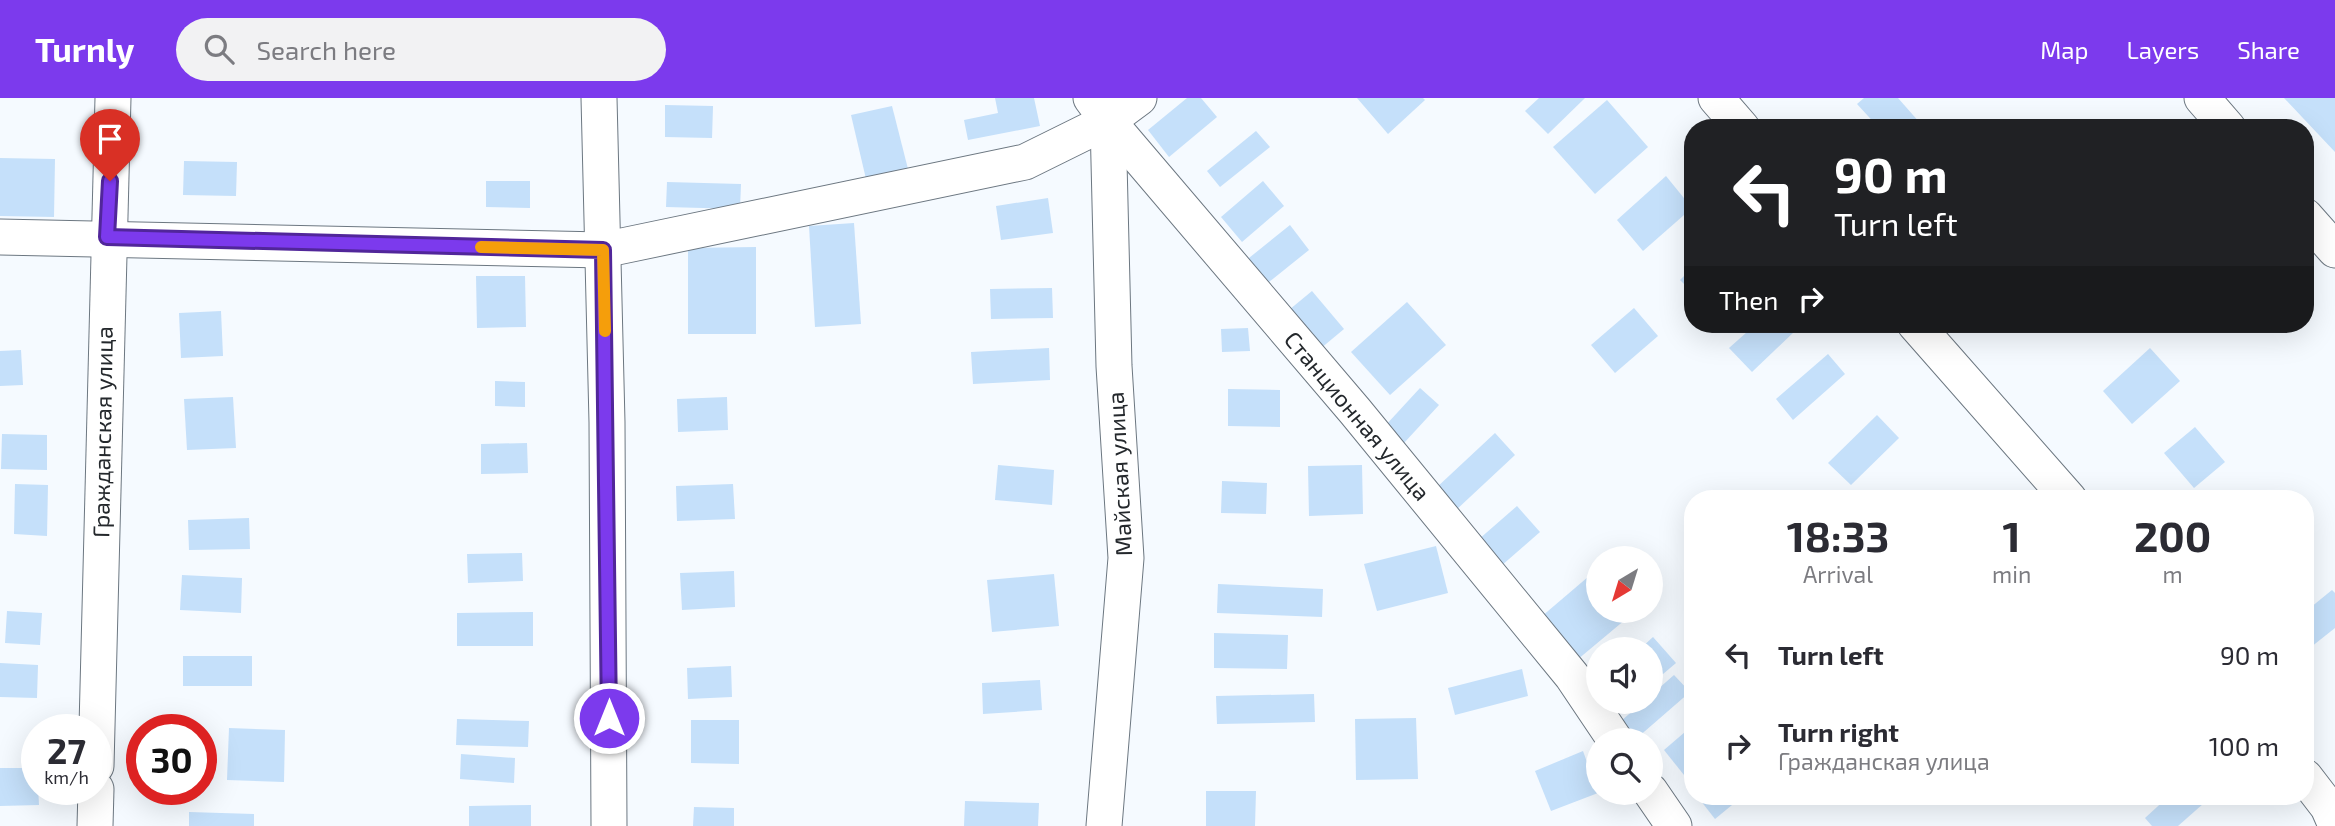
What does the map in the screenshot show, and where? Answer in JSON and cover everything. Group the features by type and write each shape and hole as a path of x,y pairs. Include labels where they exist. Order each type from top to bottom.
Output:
{"street":[{"name":"Гражданская улица","path":"97,714 107,237 113,98"},
{"path":"599,98 610,826"},
{"path":"0,237 107,237 603,250 1025,162 1099,110 1139,98"},
{"path":"1716,98 1734,119"},
{"path":"2202,98 2220,119"},
{"name":"Станционная улица","path":"1099,110 1372,432 1572,676 1607,728"},
{"name":"Майская улица","path":"1099,110 1126,558 1104,826"},
{"path":"2314,226 2335,250"},
{"path":"1923,333 2061,490"},
{"path":"2314,789 2328,807 2335,823"},
{"path":"95,826 96,805"},
{"path":"1659,805 1674,826"}],"building":[{"path":"995,98 1034,98 1040,126 968,140 964,120 998,113"},
{"path":"1187,98 1201,98 1217,117 1169,157 1148,130"},
{"path":"1357,98 1423,98 1425,100 1388,134"},
{"path":"1539,98 1585,98 1548,134 1525,111"},
{"path":"1864,98 1898,98 1916,119 1871,119 1857,104"},
{"path":"2284,98 2335,98 2335,152 2314,130 2314,119 2304,119"},
{"path":"1607,100 1648,147 1595,194 1553,147"},
{"path":"665,105 713,106 712,138 665,137"},
{"path":"892,106 908,169 866,179 851,115"},
{"path":"1256,131 1270,147 1220,187 1207,171"},
{"path":"0,158 55,159 54,217 0,216"},
{"path":"184,161 237,162 236,196 183,195"},
{"path":"1666,176 1684,198 1684,215 1643,251 1617,220"},
{"path":"486,181 530,181 530,208 486,207"},
{"path":"1263,181 1284,206 1242,242 1221,217"},
{"path":"667,182 741,184 740,209 666,207"},
{"path":"1048,198 1053,233 1001,240 996,206"},
{"path":"854,223 861,324 815,327 809,226"},
{"path":"1290,225 1309,250 1264,286 1244,262"},
{"path":"756,247 756,334 688,334 688,248"},
{"path":"476,276 525,276 526,327 477,328"},
{"path":"1052,288 1053,318 991,319 990,289"},
{"path":"1312,291 1344,329 1320,349 1289,310"},
{"path":"1407,302 1446,345 1390,395 1351,352"},
{"path":"1634,308 1658,336 1615,373 1591,345"},
{"path":"221,311 223,356 181,358 179,313"},
{"path":"1248,328 1250,351 1222,352 1221,329"},
{"path":"1746,333 1793,333 1752,372 1729,348"},
{"path":"1049,348 1050,380 973,384 971,352"},
{"path":"2150,348 2180,381 2132,424 2103,391"},
{"path":"21,350 23,385 0,386 0,351"},
{"path":"1828,354 1845,374 1793,420 1776,399"},
{"path":"495,381 525,382 525,407 495,406"},
{"path":"1420,388 1439,405 1404,443 1385,426"},
{"path":"1228,389 1280,390 1280,427 1228,426"},
{"path":"233,397 236,448 187,450 184,399"},
{"path":"727,397 728,430 678,432 677,399"},
{"path":"1877,415 1899,438 1851,485 1828,463"},
{"path":"2195,427 2225,462 2194,488 2164,453"},
{"path":"1495,433 1515,455 1455,511 1435,489"},
{"path":"2,434 47,435 47,470 1,469"},
{"path":"527,443 528,473 481,474 481,444"},
{"path":"998,465 1054,470 1052,505 995,500"},
{"path":"1362,465 1363,514 1309,516 1308,466"},
{"path":"1222,481 1267,483 1266,514 1221,513"},
{"path":"15,484 48,485 47,536 14,534"},
{"path":"733,484 735,519 677,521 676,486"},
{"path":"1517,506 1540,532 1501,566 1478,540"},
{"path":"249,518 250,549 189,550 188,520"},
{"path":"1436,546 1448,593 1377,611 1364,564"},
{"path":"522,553 523,581 468,583 467,554"},
{"path":"734,571 735,607 682,610 680,573"},
{"path":"1054,574 1059,626 992,632 987,580"},
{"path":"182,575 242,578 241,613 180,610"},
{"path":"1586,579 1586,623 1621,623 1604,637 1586,637 1586,652 1577,660 1541,617"},
{"path":"1218,584 1323,589 1322,617 1217,613"},
{"path":"2332,590 2335,593 2335,628 2314,645 2314,605"},
{"path":"7,611 42,613 40,645 5,643"},
{"path":"533,612 533,646 457,646 457,613"},
{"path":"1214,633 1288,635 1287,669 1214,668"},
{"path":"1663,648 1676,663 1663,674"},
{"path":"183,656 252,656 252,686 183,686"},
{"path":"0,663 38,665 37,698 0,697"},
{"path":"731,666 732,697 688,699 687,668"},
{"path":"1522,669 1528,696 1455,715 1448,688"},
{"path":"1674,675 1684,686 1684,697 1649,728 1628,728 1621,721 1629,714 1663,714 1663,685"},
{"path":"1040,680 1042,710 983,714 982,683"},
{"path":"1314,694 1315,722 1217,724 1216,696"},
{"path":"1416,718 1418,779 1356,780 1355,719"},
{"path":"457,719 529,721 528,747 456,745"},
{"path":"691,720 739,720 739,764 691,763"},
{"path":"229,728 285,730 284,782 227,780"},
{"path":"1684,733 1684,775 1664,750"},
{"path":"1583,751 1586,759 1586,798 1551,811 1535,771"},
{"path":"461,754 515,758 514,783 460,779"},
{"path":"0,768 21,768 21,805 39,805 0,806"},
{"path":"1206,791 1256,791 1255,826 1206,826"},
{"path":"965,801 1039,803 1038,826 964,826"},
{"path":"531,805 531,826 469,826 469,806"},
{"path":"1704,805 1732,805 1715,819"},
{"path":"2159,805 2202,805 2178,826 2152,826 2145,818"},
{"path":"694,807 734,808 734,826 693,826"},
{"path":"189,812 254,814 254,826 189,826"}],"slow traffic":[{"path":"481,247 603,250 605,331"}],"route":[{"path":"110,181 107,237 603,250 609,718"}]}
